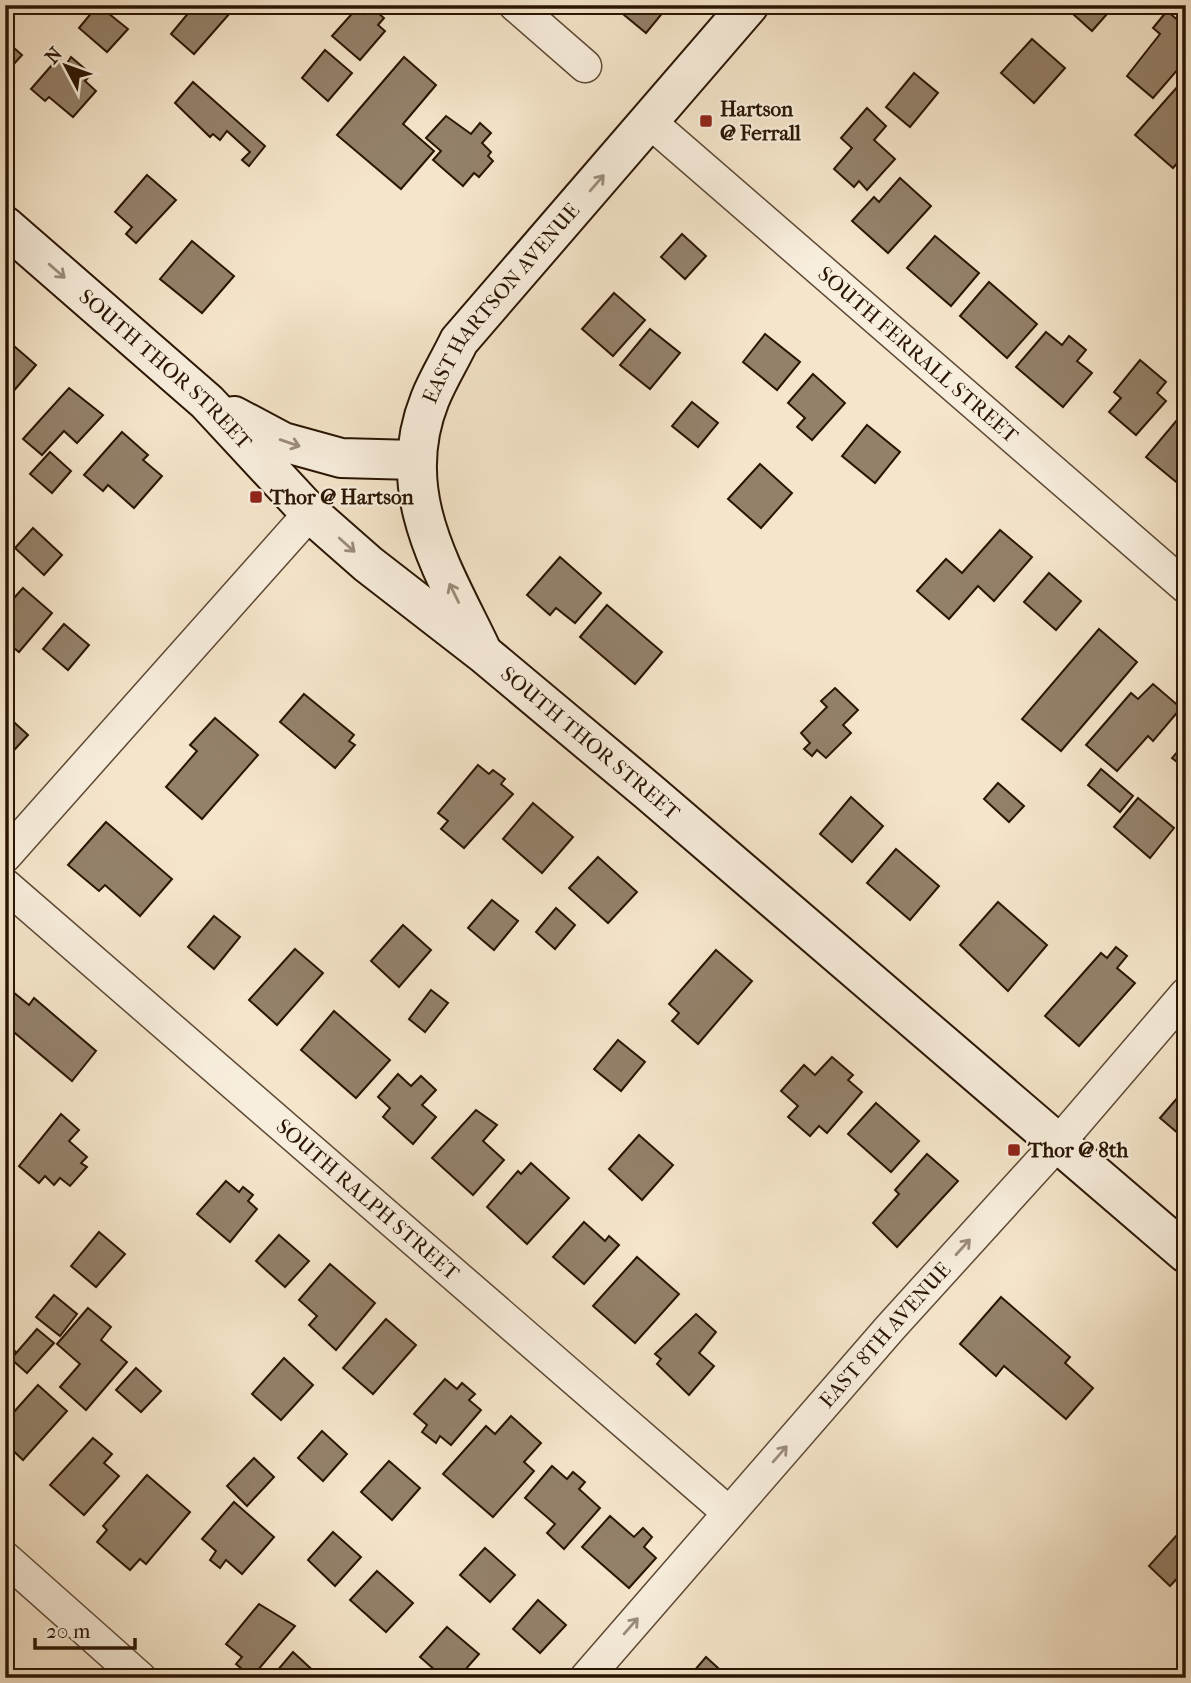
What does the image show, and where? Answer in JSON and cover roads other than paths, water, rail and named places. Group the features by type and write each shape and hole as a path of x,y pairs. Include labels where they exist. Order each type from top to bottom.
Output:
{"main road":[{"name":"EAST HARTSON AVENUE","path":"484,654 433,548 420,512 415,460 429,400 459,341 749,5"},
{"name":"SOUTH THOR STREET","path":"5,226 207,402 310,513 374,569 484,654 1186,1252"},
{"path":"207,402 284,442 341,458 415,460"}],"street":[{"path":"515,5 585,66"},
{"name":"SOUTH FERRALL STREET","path":"650,122 1186,587"},
{"path":"5,856 310,513"},
{"name":"SOUTH RALPH STREET","path":"5,885 729,1513"},
{"name":"EAST 8TH AVENUE","path":"586,1678 890,1328 1059,1142 1186,994"},
{"path":"5,1558 140,1678"}],"place":[{"name":"Hartson @ Ferrall","path":"706,121"},
{"name":"Thor @ Hartson","path":"256,497"},
{"name":"Thor @ 8th","path":"1014,1150"}]}
